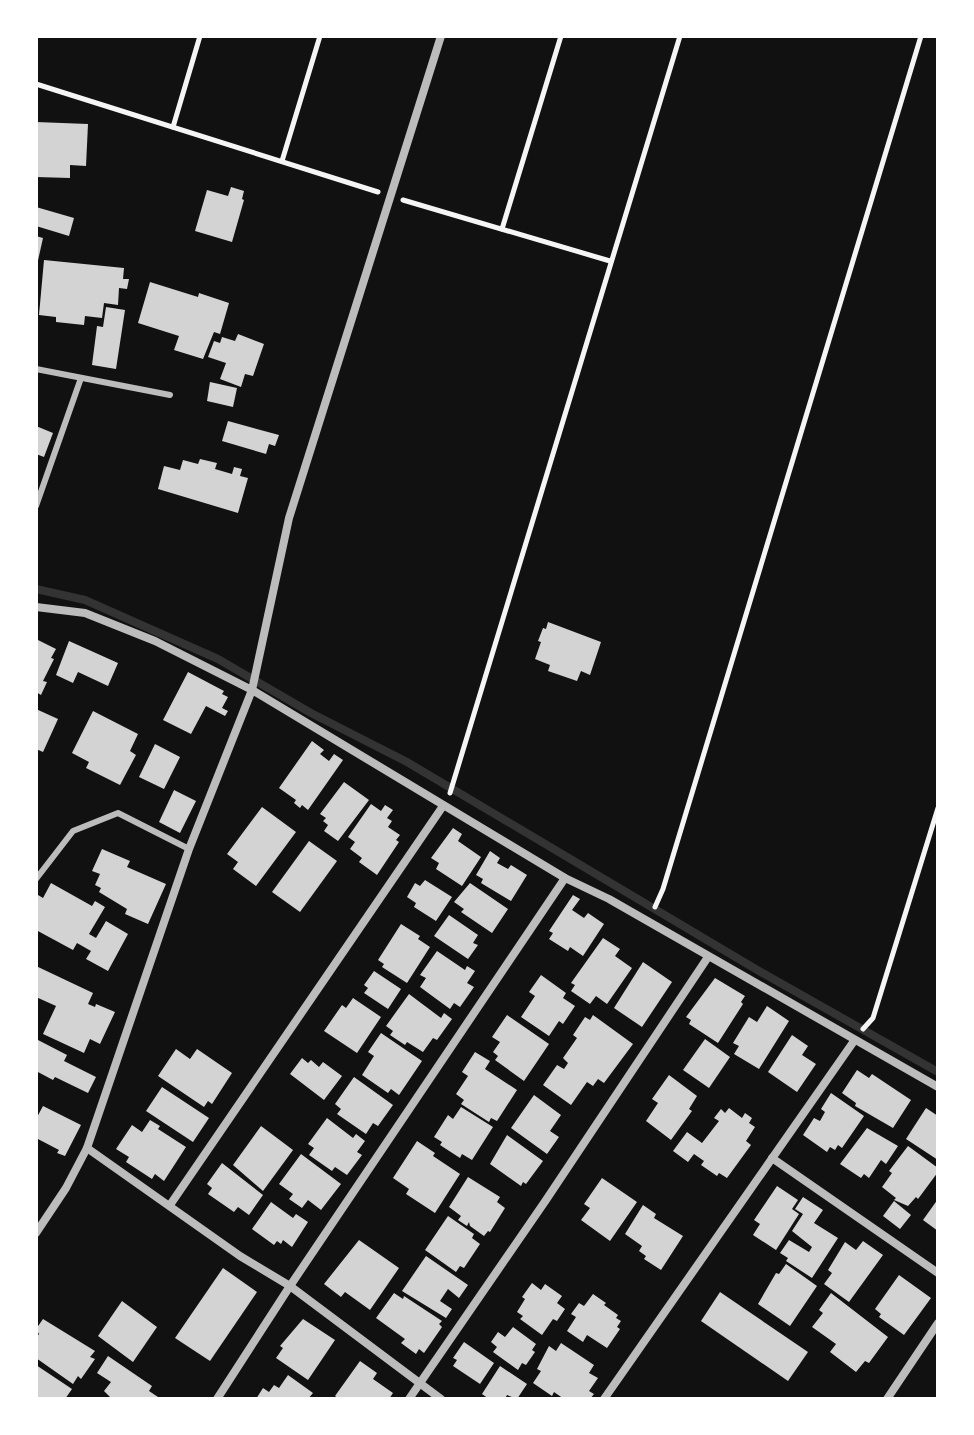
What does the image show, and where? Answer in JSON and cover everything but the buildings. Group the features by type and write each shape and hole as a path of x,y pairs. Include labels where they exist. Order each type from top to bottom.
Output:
{"street":[{"path":"36,1233 66,1188 87,1148 189,849 252,690 289,518 441,36"},
{"path":"36,607 85,613 155,641 252,690 565,878 609,899 938,1087"},
{"path":"170,1205 444,806"},
{"path":"217,1399 565,878"},
{"path":"409,1399 708,957"},
{"path":"604,1399 854,1041"},
{"path":"87,1148 240,1256 290,1286 441,1399"},
{"path":"772,1158 938,1273"},
{"path":"887,1399 938,1323"}],"lane":[{"path":"36,369 170,395"},
{"path":"36,506 81,378"},
{"path":"36,879 73,831 118,813 189,849"}],"path":[{"path":"173,127 200,36"},
{"path":"282,162 320,36"},
{"path":"502,229 561,36"},
{"path":"444,806 680,36"},
{"path":"648,923 663,889 921,36"},
{"path":"36,84 610,261"},
{"path":"854,1041 873,1018 938,808"}],"waterway":[{"path":"36,589 85,600 218,659 311,713 407,762 759,971 938,1072"}]}
